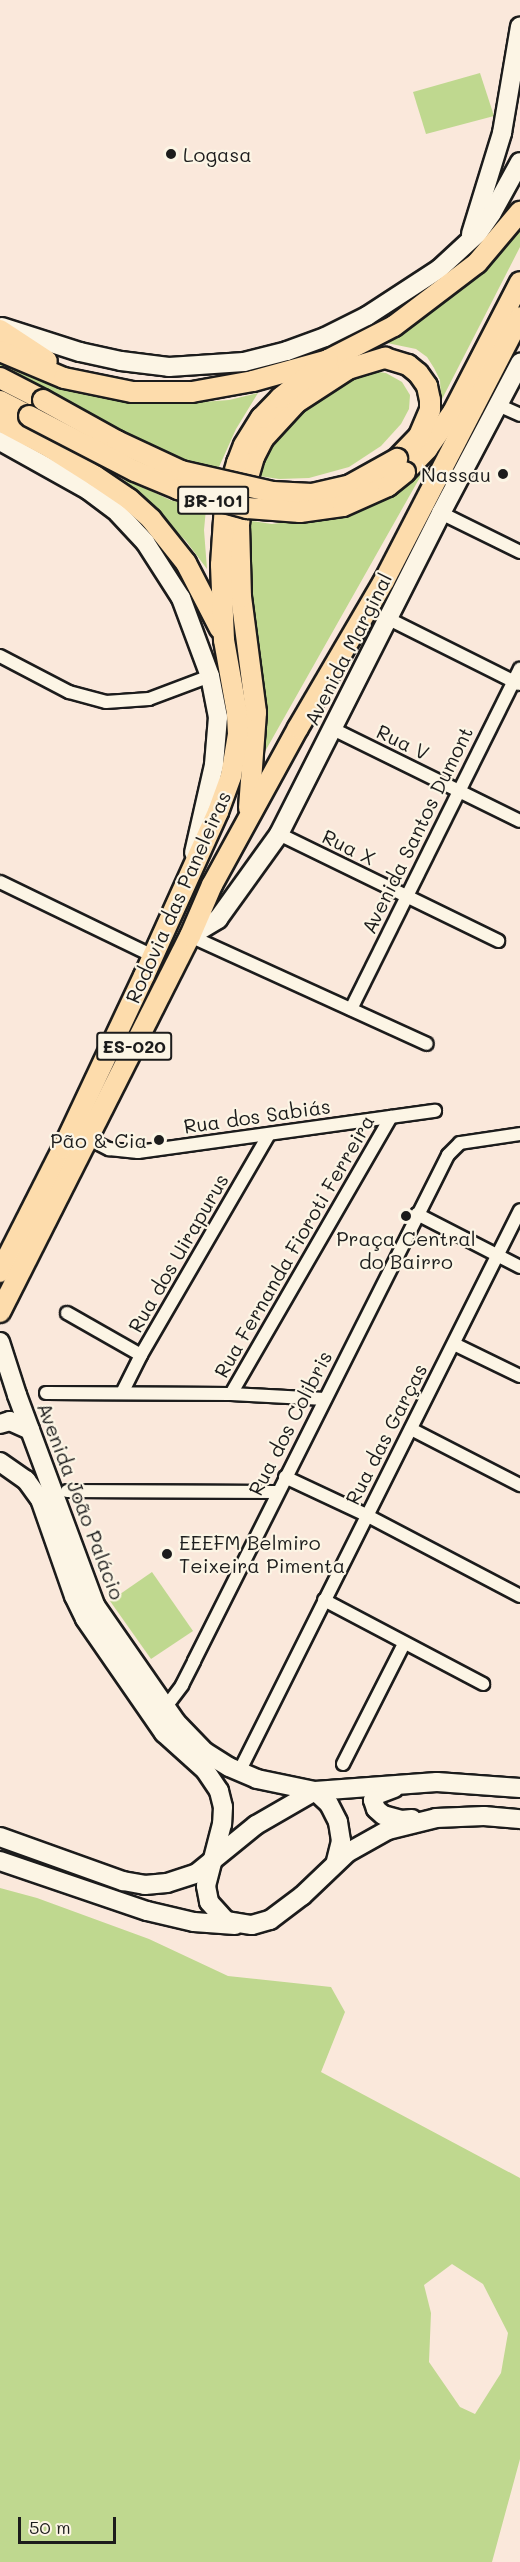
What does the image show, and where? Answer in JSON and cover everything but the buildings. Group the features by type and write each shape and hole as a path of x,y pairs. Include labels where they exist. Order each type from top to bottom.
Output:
{"main road":[{"path":"468,244 502,133 520,27"},
{"path":"0,328 80,352 121,361 168,367 244,362 326,337 367,316 430,275 468,244 492,213 520,162"},
{"path":"224,640 222,534 225,505 244,445 261,418 280,398 328,360 394,326 455,282 477,263 520,212"},
{"name":"BR-101","path":"0,401 135,471 178,489 247,508 300,512 342,506 388,486 401,465 427,449 453,412 520,282"},
{"name":"Rodovia das Paneleiras","path":"0,1272 70,1152 87,1138 190,936 212,885 248,817 384,581 520,317"},
{"path":"0,328 83,382"},
{"path":"0,351 64,378 132,392 192,392 253,381 328,360"},
{"path":"0,378 117,441 182,471 273,492 312,494 350,485 401,465 422,430 430,410 427,386 408,365 385,358 348,369 296,403 270,431 254,457 242,498 239,525 241,597 255,712 248,817"},
{"name":"Avenida Marginal","path":"190,936 218,919 279,834 441,513 520,363"},
{"path":"0,421 51,448 96,476 129,499 151,519 186,563 207,600 224,640"},
{"path":"0,441 88,490 118,513 145,542 180,598 210,676 218,717 217,741 187,882"},
{"name":"Rodovia das Paneleiras","path":"0,1312 153,956 219,812 231,776 238,734 237,713 224,640"},
{"name":"Avenida João Palácio","path":"0,1342 95,1605 176,1745 205,1770 219,1791 223,1815 206,1886 209,1902 226,1921 243,1925"},
{"path":"0,1424 10,1421 30,1430"},
{"name":"Avenida João Palácio","path":"0,1462 26,1480 40,1499 82,1613 160,1714 205,1752 239,1772 271,1783 315,1791 437,1782 520,1788"},
{"path":"437,1782 382,1791 376,1794 373,1800 376,1809 383,1815 402,1820 484,1816 520,1819"},
{"path":"0,1837 134,1883 156,1884 177,1881 197,1873 256,1825 315,1791 329,1804 338,1822 341,1841 336,1861"},
{"path":"0,1861 147,1911 194,1922 243,1925 261,1923 277,1915 302,1896 336,1861 358,1845 388,1830 436,1818"}],"street":[{"path":"498,405 520,416"},
{"path":"441,513 520,552"},
{"path":"389,619 517,683"},
{"path":"0,656 69,692 106,702 149,699 210,676"},
{"name":"Avenida Santos Dumont","path":"351,1009 458,791 517,683 520,669"},
{"name":"Rua V","path":"333,729 520,821"},
{"name":"Rua X","path":"279,834 498,941"},
{"path":"0,882 153,956"},
{"path":"190,936 427,1044"},
{"name":"Rua dos Sabiás","path":"87,1138 103,1147 129,1152 435,1111"},
{"name":"Rua Fernanda Fioroti Ferreira","path":"231,1394 391,1117"},
{"name":"Rua dos Uirapurus","path":"122,1393 141,1355 269,1134"},
{"name":"Rua dos Colibris","path":"160,1714 194,1661 448,1155 460,1143 520,1134"},
{"name":"Rua das Garças","path":"239,1772 520,1210"},
{"path":"417,1214 520,1267"},
{"path":"66,1313 141,1355"},
{"path":"454,1344 520,1376"},
{"path":"46,1393 231,1394 325,1399"},
{"path":"411,1429 520,1485"},
{"path":"285,1477 366,1515 520,1596"},
{"path":"67,1491 277,1492"},
{"path":"324,1600 483,1684"},
{"path":"343,1764 404,1644"}],"green space":[{"path":"480,73 494,116 426,134 413,92"},
{"path":"520,228 520,247 441,401 440,380 427,357 416,349 387,343 366,350 455,291"},
{"path":"0,361 67,389 111,399 174,404 229,400 258,393 236,429 219,467 199,465 154,448 0,367"},
{"path":"371,371 386,373 402,382 410,395 409,409 401,424 381,446 349,467 309,478 279,479 253,475 276,428 332,385"},
{"path":"432,456 254,771 245,520 272,524 344,515"},
{"path":"120,476 170,500 206,509 204,530 207,569 186,541"},
{"path":"152,1572 193,1631 151,1659 110,1601"},
{"path":"0,1888 37,1898 149,1939 228,1976 331,1987 345,2012 321,2072 520,2178 520,2459 492,2562 0,2562","holes":["452,2264 483,2284 508,2333 501,2373 475,2414 460,2407 429,2362 431,2313 424,2285"]}],"place":[{"name":"Logasa","path":"171,154"},
{"name":"Nassau","path":"503,474"},
{"name":"Pão & Cia","path":"159,1140"},
{"name":"Praça Central do Bairro","path":"406,1216"},
{"name":"EEEFM Belmiro Teixeira Pimenta","path":"167,1554"}]}
